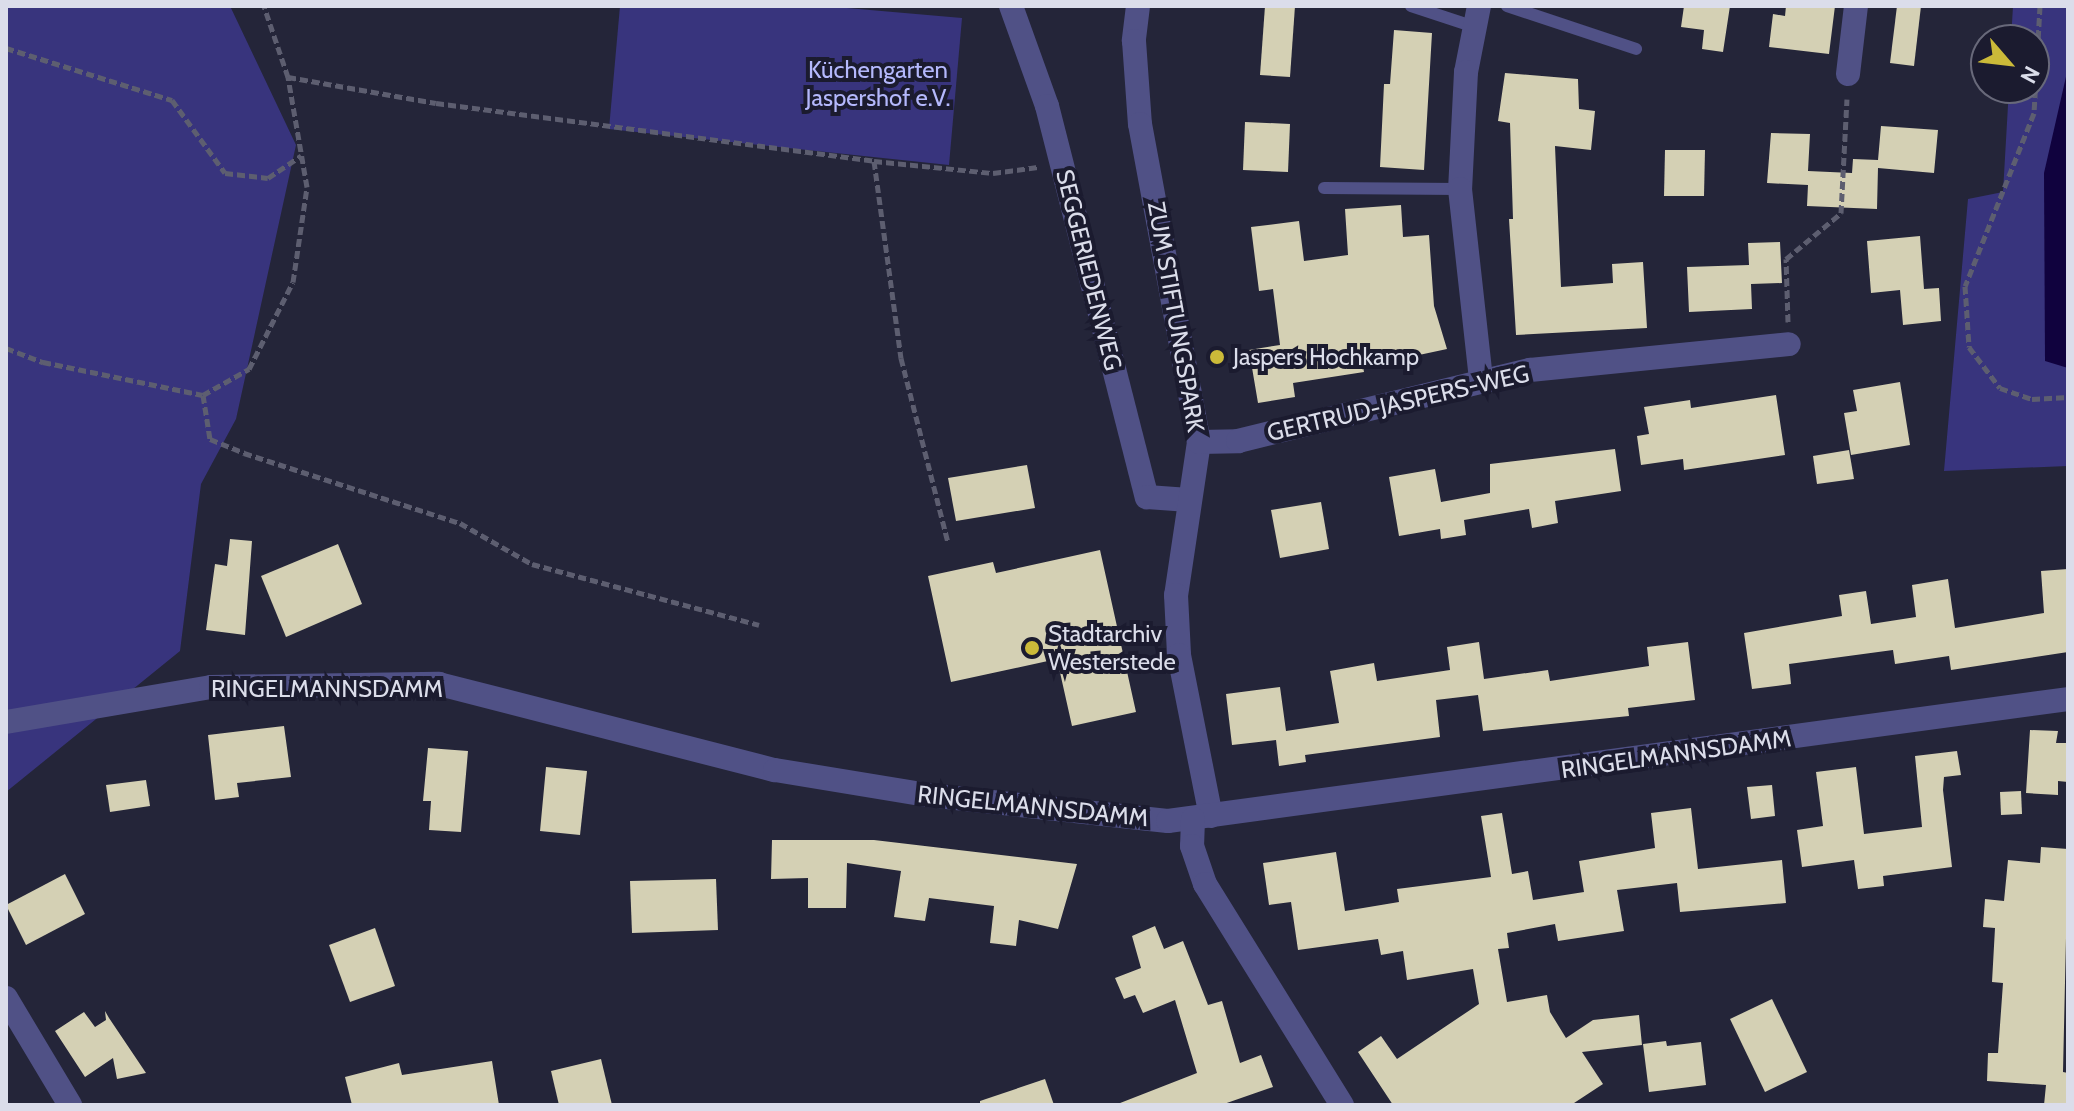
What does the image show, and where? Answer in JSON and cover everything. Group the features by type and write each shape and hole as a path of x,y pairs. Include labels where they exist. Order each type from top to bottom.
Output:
{"street":[{"name":"SEGGERIEDENWEG","path":"1011,6 1063,164 1147,497 1189,500"},
{"name":"ZUM STIFTUNGSPARK","path":"1138,6 1134,41 1140,124 1199,442 1176,595 1179,655 1202,818 1192,846 1205,884 1340,1104"},
{"path":"1848,74 1856,6"},
{"path":"1475,16 1460,189 1481,378"},
{"name":"GERTRUD-JASPERS-WEG","path":"1199,442 1238,441 1481,378 1789,344"},
{"name":"RINGELMANNSDAMM","path":"6,722 211,687 439,684 775,770 928,795 1168,821 2068,699"},
{"path":"6,998 70,1105"}],"lane":[{"path":"1411,6 1475,16"},
{"path":"1507,6 1636,49"},
{"path":"1324,188 1460,189"}],"path":[{"path":"6,348 43,362 203,395 249,369 293,282 307,187 288,77 264,6"},
{"path":"2040,6 2034,113 2009,186 1977,248 1965,286 1969,347 2000,388 2032,399 2068,397"},
{"path":"6,48 172,100 225,173 268,178 301,156"},
{"path":"1789,344 1786,259 1841,213 1848,74"},
{"path":"288,77 436,103 874,161 993,173 1063,164"},
{"path":"874,161 901,358 948,542"},
{"path":"203,395 210,439 244,453 460,523 532,564 759,625"}],"green space":[{"path":"6,6 230,6 296,145 236,419 201,484 180,651 6,792"},
{"name":"Küchengarten Jaspershof e.V.","path":"620,6 824,6 962,18 949,165 609,129"},
{"path":"2013,6 2068,6 2068,466 1944,471 1968,199 2003,192 2008,104 2050,104 2050,24 2012,24"}],"shaded area":[{"path":"2068,68 2068,368 2045,361 2044,173"}],"building":[{"path":"1265,6 1295,6 1290,77 1260,75"},
{"path":"1684,6 1730,6 1723,52 1702,49 1704,30 1681,27"},
{"path":"1786,6 1835,6 1829,54 1769,47 1773,14 1785,16"},
{"path":"1897,6 1921,6 1914,66 1890,63"},
{"path":"1394,30 1432,33 1424,170 1380,167 1384,84 1390,84"},
{"path":"1505,73 1578,79 1579,109 1595,111 1591,150 1555,146 1561,287 1613,283 1612,264 1643,262 1647,328 1516,335 1509,219 1513,219 1510,123 1498,121"},
{"path":"1245,122 1290,124 1288,172 1243,170"},
{"path":"1881,126 1938,130 1934,173 1878,168 1877,209 1807,206 1808,185 1767,183 1771,133 1810,134 1808,171 1852,173 1853,159 1878,160"},
{"path":"1665,150 1705,150 1704,196 1664,196"},
{"path":"1401,205 1403,237 1429,235 1434,306 1447,349 1363,367 1364,372 1293,383 1295,397 1258,403 1249,350 1280,345 1273,289 1259,291 1251,227 1299,221 1304,261 1348,255 1345,209"},
{"path":"1920,236 1924,289 1939,288 1941,321 1903,325 1900,290 1871,293 1867,241"},
{"path":"1780,242 1782,283 1751,284 1752,309 1689,312 1687,267 1749,265 1748,243"},
{"path":"1900,382 1910,445 1851,455 1844,413 1857,411 1853,390"},
{"path":"1776,395 1785,455 1684,470 1683,459 1641,465 1637,436 1649,434 1644,407 1690,400 1691,408"},
{"path":"1615,449 1621,491 1555,501 1558,523 1532,528 1529,509 1464,520 1466,535 1441,539 1440,529 1399,536 1389,477 1435,469 1441,502 1490,493 1490,464"},
{"path":"1849,450 1854,479 1817,484 1813,456"},
{"path":"1027,465 1035,508 956,521 948,478"},
{"path":"1321,502 1329,549 1280,558 1271,510"},
{"path":"230,539 252,541 245,635 206,630 215,564 227,566"},
{"path":"338,544 362,604 286,637 261,576"},
{"name":"Stadtarchiv Westerstede","path":"1100,550 1136,712 1072,726 1057,659 951,682 928,576 993,562 996,573"},
{"path":"2068,569 2068,652 1951,670 1949,656 1895,664 1893,650 1789,664 1791,684 1752,689 1744,633 1842,616 1839,595 1866,591 1871,624 1916,617 1912,585 1948,579 1955,628 2044,613 2041,571"},
{"path":"1479,642 1484,679 1548,670 1550,681 1649,666 1647,647 1688,642 1695,700 1628,708 1629,716 1483,731 1478,695 1436,700 1440,737 1305,755 1306,762 1279,766 1276,740 1232,745 1226,694 1280,687 1286,731 1339,723 1330,671 1374,663 1377,681 1450,670 1447,647"},
{"path":"284,726 291,777 237,783 239,797 215,800 208,735"},
{"path":"2030,730 2058,731 2056,743 2068,743 2068,782 2058,781 2058,795 2026,793"},
{"path":"428,748 468,751 461,832 429,830 431,801 423,801"},
{"path":"1957,751 1961,775 1944,777 1943,790 1952,867 1883,876 1884,886 1858,889 1854,860 1802,867 1797,830 1823,826 1816,772 1856,767 1864,834 1922,827 1915,756"},
{"path":"546,767 587,771 580,835 540,831"},
{"path":"146,780 150,806 110,812 106,785"},
{"path":"1772,785 1775,816 1751,819 1747,787"},
{"path":"2021,791 2022,814 2001,815 2000,792"},
{"path":"1691,808 1698,869 1782,860 1786,903 1680,912 1677,883 1617,890 1624,931 1558,941 1555,924 1507,933 1509,948 1498,949 1507,1002 1547,995 1550,1012 1566,1038 1593,1020 1639,1015 1642,1045 1582,1052 1603,1084 1571,1105 1393,1105 1358,1052 1381,1036 1397,1059 1479,1004 1473,969 1407,980 1403,951 1381,955 1378,939 1298,950 1291,902 1269,905 1263,863 1336,852 1345,911 1399,902 1397,889 1491,877 1481,816 1502,813 1512,874 1528,871 1533,900 1584,892 1579,861 1655,848 1651,813"},
{"path":"772,840 874,840 1077,864 1058,929 1019,920 1016,946 990,943 994,906 929,898 925,921 894,917 901,871 847,863 846,908 808,908 808,878 771,879"},
{"path":"2041,847 2068,849 2063,1072 2068,1073 2068,1105 2044,1105 2046,1085 1987,1081 1988,1053 1998,1053 2003,983 1992,982 1995,928 1983,927 1985,899 2004,901 2008,860 2040,863"},
{"path":"65,874 85,914 26,945 6,905"},
{"path":"716,879 718,930 632,933 630,881"},
{"path":"1155,926 1164,949 1183,941 1208,1005 1222,1001 1240,1063 1261,1055 1273,1087 1221,1105 1115,1105 1197,1073 1175,1000 1143,1013 1135,995 1124,999 1115,978 1141,968 1132,936"},
{"path":"375,928 395,986 350,1002 329,945"},
{"path":"1772,999 1807,1072 1765,1092 1730,1019"},
{"path":"105,1011 146,1073 117,1079 113,1058 85,1077 55,1031 84,1012 95,1027 106,1020"},
{"path":"1666,1041 1667,1046 1701,1042 1706,1085 1649,1092 1643,1044"},
{"path":"601,1059 612,1105 559,1105 551,1071"},
{"path":"492,1061 499,1105 352,1105 345,1077 399,1063 402,1075"},
{"path":"1045,1079 1054,1105 980,1105 980,1101"}],"place":[{"name":"Jaspers Hochkamp","path":"1217,357"},
{"name":"Stadtarchiv Westerstede","path":"1032,648"}]}
